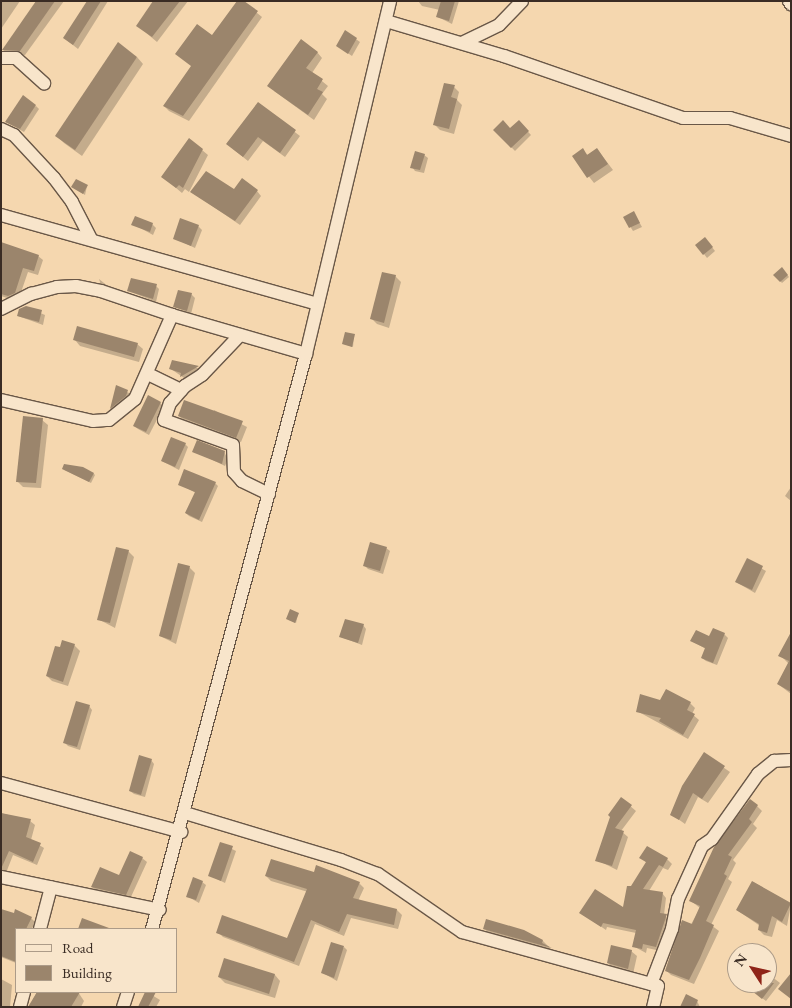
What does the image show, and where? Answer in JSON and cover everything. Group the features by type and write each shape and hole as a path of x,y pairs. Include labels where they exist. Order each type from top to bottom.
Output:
{"street":[{"path":"152,928 160,910 181,832 306,354 390,1"},
{"path":"462,43 499,25 522,1"},
{"path":"386,21 462,43 684,118 730,118 791,136"},
{"path":"1,58 16,58 44,83"},
{"path":"1,129 14,134 54,178 77,209 90,239"},
{"path":"1,215 318,304"},
{"path":"1,309 31,294 58,286 76,286 101,291 172,316 306,354"},
{"path":"1,400 93,421 109,420 135,399 148,374 172,316"},
{"path":"240,335 202,375 181,390 170,403 164,420 233,445 234,472 242,481 269,494"},
{"path":"148,374 181,390"},
{"path":"651,984 672,929 681,891 702,846 712,839 758,774 774,760 791,760"},
{"path":"1,783 181,832"},
{"path":"185,813 341,860 378,874 462,932 651,984 659,989 653,1007"},
{"path":"1,877 160,910"},
{"path":"40,928 51,887"},
{"path":"20,1007 24,993"},
{"path":"122,1007 128,993"}],"building":[{"path":"36,1 55,1 20,51 2,50"},
{"path":"87,1 101,1 73,45 63,38"},
{"path":"153,1 180,1 152,37 136,26"},
{"path":"237,1 244,1 258,11 183,116 163,106 191,66 175,54 197,24 212,35"},
{"path":"441,1 455,1 449,21 436,17"},
{"path":"345,30 357,38 348,54 336,46"},
{"path":"301,39 318,52 306,68 323,79 317,89 323,92 308,115 267,86"},
{"path":"118,42 137,57 75,150 55,136"},
{"path":"444,83 455,85 451,97 457,99 449,129 433,125"},
{"path":"23,95 36,105 20,129 5,122"},
{"path":"258,102 296,130 280,153 258,137 243,157 226,144"},
{"path":"503,120 510,128 519,120 529,131 511,148 493,130"},
{"path":"189,138 203,149 183,188 179,185 176,188 161,177"},
{"path":"583,148 587,155 597,148 608,164 587,178 572,156"},
{"path":"415,151 425,154 420,170 410,168"},
{"path":"206,171 234,189 242,178 258,190 235,221 190,192"},
{"path":"76,179 88,185 83,194 71,187"},
{"path":"634,211 640,223 629,228 623,217"},
{"path":"135,216 153,223 150,232 131,225"},
{"path":"180,218 199,225 191,246 173,239"},
{"path":"705,237 713,247 703,255 695,245"},
{"path":"1,242 39,255 34,271 23,268 15,293 8,296 1,294"},
{"path":"782,267 788,275 780,282 773,275"},
{"path":"382,272 396,275 384,323 370,319"},
{"path":"131,278 157,284 153,299 127,291"},
{"path":"178,290 192,293 187,311 173,307"},
{"path":"26,306 42,310 39,322 17,316 19,309"},
{"path":"77,326 138,343 134,357 73,340"},
{"path":"345,332 355,334 352,347 342,344"},
{"path":"172,360 199,366 180,377 181,373 169,369"},
{"path":"116,385 128,390 126,396 110,409"},
{"path":"148,395 161,402 146,432 133,426"},
{"path":"184,400 243,421 236,438 178,416"},
{"path":"23,416 43,418 36,483 16,482"},
{"path":"171,437 186,443 175,467 161,461"},
{"path":"197,440 225,451 222,464 192,452"},
{"path":"64,464 83,467 94,473 89,482 62,469"},
{"path":"184,469 216,482 199,520 185,513 195,492 178,485"},
{"path":"370,542 387,547 380,571 363,566"},
{"path":"116,547 129,550 110,623 97,620"},
{"path":"747,558 763,566 752,590 735,582"},
{"path":"178,563 190,566 171,640 159,636"},
{"path":"290,609 299,613 295,623 286,619"},
{"path":"345,619 364,624 358,643 339,637"},
{"path":"713,628 725,633 713,663 701,658 705,648 690,641 696,630 709,636"},
{"path":"791,632 791,692 777,684 789,661 778,656"},
{"path":"62,640 75,644 63,682 46,676 55,646 60,647"},
{"path":"666,689 691,702 687,710 695,714 683,735 659,721 661,718 636,712 640,694 660,700"},
{"path":"76,701 90,705 77,747 63,743"},
{"path":"704,752 725,766 702,799 693,793 679,820 670,815 682,786"},
{"path":"139,755 152,759 141,795 129,791"},
{"path":"621,797 632,805 615,828 624,831 612,866 595,861 610,817 608,815"},
{"path":"750,799 758,805 749,819 752,822 728,855 732,857 724,874 727,876 706,921 714,925 700,958 689,980 665,971 682,920 692,924 700,906 689,901 714,847"},
{"path":"1,813 31,819 26,837 41,843 33,862 9,851 1,869"},
{"path":"220,842 233,846 221,881 208,876"},
{"path":"647,846 668,858 663,867 659,865 643,889 663,892 660,913 667,914 656,947 643,944 642,949 632,947 636,930 603,923 601,927 579,913 595,889 623,907 627,886 631,886 646,862 639,858"},
{"path":"130,851 143,857 126,895 91,887 100,867 119,875"},
{"path":"271,859 314,872 316,865 360,882 353,898 397,909 394,925 347,914 339,932 311,920 294,962 216,933 222,915 287,938 307,889 265,876"},
{"path":"193,877 203,881 196,900 186,897"},
{"path":"752,881 791,903 782,922 772,916 767,933 758,930 759,924 736,910"},
{"path":"1,909 14,913 15,909 32,917 26,928 15,928 15,962 1,956"},
{"path":"82,918 109,928 78,928"},
{"path":"486,919 524,930 543,940 542,943 552,948 483,929"},
{"path":"331,942 344,946 334,978 321,973"},
{"path":"611,945 632,950 628,969 607,963"},
{"path":"224,958 275,974 269,994 218,977"},
{"path":"791,973 791,999 778,989"},
{"path":"36,993 79,993 71,1007 28,1007"},
{"path":"145,993 155,993 148,1007 138,1007"},
{"path":"754,993 766,993 762,999"},
{"path":"686,994 698,1000 695,1007 680,1007"}]}
